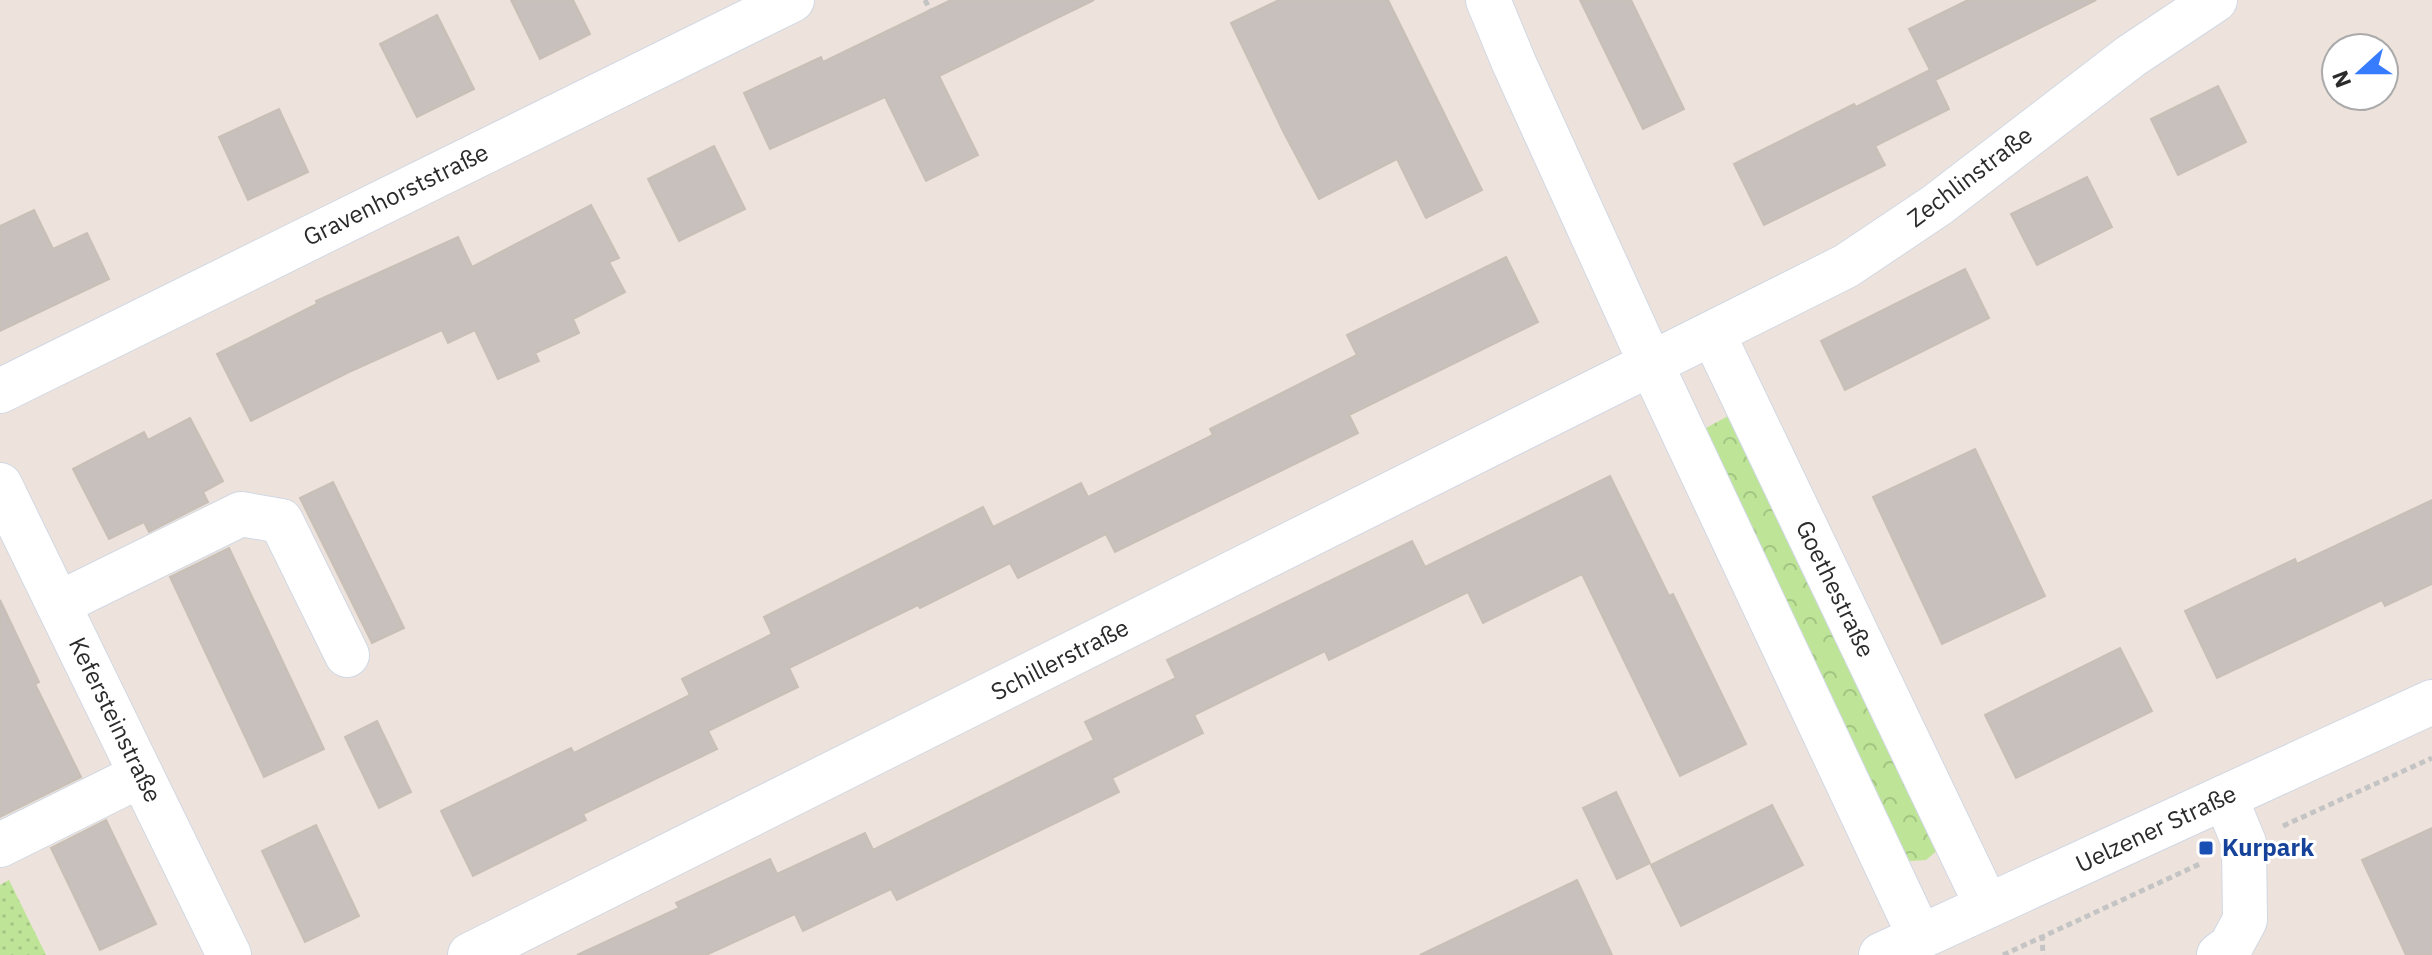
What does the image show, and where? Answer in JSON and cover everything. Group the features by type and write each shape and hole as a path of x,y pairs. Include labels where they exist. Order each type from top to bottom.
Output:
{"street":[{"name":"Gravenhorststraße","path":"0,391 792,0"},
{"path":"1488,0 1651,364 1920,937"},
{"name":"Zechlinstraße","path":"1713,334 1859,257 1937,205 2131,56 2215,0"},
{"path":"1651,364 1713,334"},
{"name":"Goethestraße","path":"1713,334 1987,906"},
{"name":"Schillerstraße","path":"470,955 1651,364"},
{"name":"Kefersteinstraße","path":"0,485 229,955"},
{"path":"58,604 241,514 281,521 347,655"},
{"name":"Uelzener Straße","path":"1881,955 2432,702"},
{"path":"0,845 141,775"},
{"path":"2219,955 2231,946 2245,920 2244,843 2225,797"}],"path":[{"path":"925,0 930,10"}],"green space":[{"path":"1730,415 1938,850 1926,860 1910,861 1896,849 1705,448 1706,428"},
{"path":"9,880 46,955 0,955 0,885"}],"building":[{"path":"511,0 573,0 590,34 540,59"},
{"path":"951,0 1094,0 939,76 978,155 926,181 885,97 770,149 744,93 821,57 823,62"},
{"path":"1279,0 1388,0 1482,190 1426,218 1397,159 1319,199 1231,23"},
{"path":"1580,0 1631,0 1684,109 1643,129"},
{"path":"1968,0 2096,0 1935,80 1949,109 1875,146 1885,165 1764,225 1734,164 1930,70 1909,29"},
{"path":"437,15 474,89 417,117 380,44"},
{"path":"2218,86 2246,142 2178,175 2151,119"},
{"path":"279,109 308,172 248,200 219,137"},
{"path":"714,146 745,209 679,241 648,179"},
{"path":"2087,177 2112,227 2037,265 2011,214"},
{"path":"591,205 619,258 609,262 625,292 573,319 579,333 535,353 539,361 498,379 475,330 448,343 442,330 251,421 217,354 317,304 316,301 458,237 472,267"},
{"path":"34,210 53,249 87,233 109,279 0,331 0,226"},
{"path":"1506,257 1538,322 1349,415 1358,433 1115,552 1106,534 1018,578 1010,563 789,668 798,687 708,731 717,749 583,814 586,820 473,876 441,811 571,748 574,753 690,695 682,679 772,634 764,617 983,507 993,527 1081,483 1088,497 1213,435 1210,429 1357,355 1347,335"},
{"path":"1965,269 1989,318 1845,390 1821,341"},
{"path":"190,418 223,481 203,492 208,502 149,532 144,522 109,539 73,469 144,432 148,440"},
{"path":"1975,449 2045,596 1942,644 1873,497"},
{"path":"1610,476 1669,596 1673,594 1746,744 1680,776 1582,574 1483,623 1468,592 1329,660 1325,651 1194,715 1203,733 1112,778 1119,792 897,900 891,889 803,931 795,914 706,955 577,955 679,908 676,903 770,859 777,874 865,833 873,850 1094,740 1085,722 1176,678 1167,660 1412,541 1425,567"},
{"path":"333,482 404,628 372,643 300,498"},
{"path":"2432,500 2432,584 2385,606 2382,600 2217,678 2185,611 2295,559 2297,564"},
{"path":"229,548 324,749 264,777 170,577"},
{"path":"0,600 39,682 35,684 81,777 0,817"},
{"path":"2120,648 2152,711 2016,778 1985,715"},
{"path":"377,721 411,792 379,808 345,737"},
{"path":"1616,792 1650,863 1617,879 1583,808"},
{"path":"1772,805 1803,865 1681,926 1651,865"},
{"path":"106,820 156,924 100,950 51,848"},
{"path":"316,825 359,916 305,942 262,851"},
{"path":"2432,828 2432,955 2406,955 2362,860"},
{"path":"1577,880 1612,955 1420,955"}],"place":[{"name":"Kurpark","path":"2206,848"}]}
